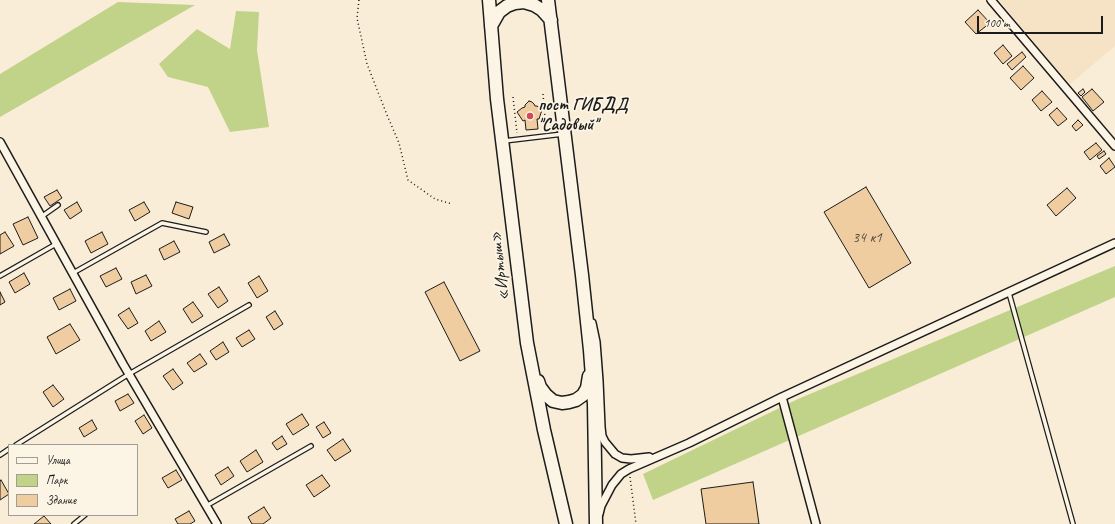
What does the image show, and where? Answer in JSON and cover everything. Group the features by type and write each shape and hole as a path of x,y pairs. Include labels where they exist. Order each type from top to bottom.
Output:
{"highway":[{"name":"«Иртыш»","path":"489,0 502,142 527,343 544,430 566,524"},
{"path":"548,0 590,350 594,404 597,524"},
{"path":"491,26 498,12 506,6 524,2 534,5 542,10 551,20"},
{"path":"530,359 540,387 546,395 553,401 562,403 569,402 576,400 583,395 587,388 590,350"}],"street":[{"path":"991,0 1115,146"},
{"path":"0,142 129,374 217,524"},
{"path":"597,524 602,506 612,484 621,474 629,469 689,443 782,398 1115,243"},
{"path":"582,275 596,342 602,436 615,454 622,458 631,459 661,455"},
{"path":"782,398 816,524"}],"lane":[{"path":"502,142 564,134"},
{"path":"41,217 58,205"},
{"path":"73,274 162,223 206,232"},
{"path":"0,276 56,244"},
{"path":"1009,293 1073,524"},
{"path":"18,444 129,374 249,305"},
{"path":"206,506 311,446"},
{"path":"74,524 84,516"}],"path":[{"path":"359,0 357,18 366,64 399,143 408,180 435,199 452,204"},
{"path":"542,94 547,136"},
{"path":"513,97 518,140"},
{"path":"629,469 636,524"}],"shaded area":[{"path":"999,0 1115,0 1115,46 1069,85"}],"green space":[{"path":"118,2 195,5 0,117 0,74"},
{"path":"236,11 259,12 257,50 269,127 230,132 208,87 168,77 159,64 197,29 230,49"},
{"path":"1115,266 1115,297 653,500 643,474 798,399"}],"building":[{"path":"978,10 990,23 976,34 965,22"},
{"path":"1003,45 1012,56 1003,64 994,53"},
{"path":"1022,52 1026,57 1012,70 1007,64"},
{"path":"1023,66 1034,78 1021,90 1010,78"},
{"path":"1083,89 1085,92 1081,96 1078,93"},
{"path":"1092,89 1104,102 1093,111 1082,97"},
{"path":"1042,91 1052,102 1041,111 1032,100"},
{"name":"пост ГИБДД \"Садовый\"","path":"529,101 542,110 539,119 537,119 538,129 526,130 525,120 523,121 517,112 525,107"},
{"path":"1057,108 1067,119 1058,126 1049,115"},
{"path":"1078,120 1083,125 1076,131 1072,126"},
{"path":"1096,143 1102,150 1090,160 1084,152"},
{"path":"1104,151 1106,154 1099,159 1097,156"},
{"path":"1109,158 1115,167 1106,174 1100,166"},
{"path":"866,187 911,263 869,288 824,212"},
{"path":"1067,188 1076,198 1056,216 1047,205"},
{"path":"57,190 62,198 50,206 44,197"},
{"path":"77,202 82,211 70,219 64,210"},
{"path":"144,202 150,212 135,221 129,210"},
{"path":"176,202 193,207 189,219 172,213"},
{"path":"28,217 38,238 23,245 13,224"},
{"path":"5,232 14,246 0,254 0,235"},
{"path":"102,232 108,244 91,253 85,241"},
{"path":"224,234 230,245 214,253 209,242"},
{"path":"174,241 180,252 164,260 159,249"},
{"path":"116,268 122,279 106,287 100,276"},
{"path":"24,273 30,284 15,293 9,282"},
{"path":"146,275 152,286 136,294 131,282"},
{"path":"259,276 268,291 257,298 248,283"},
{"path":"444,282 480,351 460,361 425,292"},
{"path":"219,287 228,301 218,308 208,294"},
{"path":"70,289 76,301 59,310 53,298"},
{"path":"0,292 5,302 0,305"},
{"path":"193,302 203,316 192,323 183,309"},
{"path":"129,308 138,323 128,329 118,315"},
{"path":"275,311 283,324 274,330 266,317"},
{"path":"159,321 166,332 151,341 145,331"},
{"path":"70,324 80,340 56,354 47,337"},
{"path":"249,330 255,339 242,347 236,338"},
{"path":"223,342 229,352 216,360 210,351"},
{"path":"200,354 207,364 194,372 187,363"},
{"path":"173,369 183,383 173,390 163,376"},
{"path":"53,385 64,399 53,407 43,392"},
{"path":"128,394 134,403 120,411 115,401"},
{"path":"302,414 309,425 293,435 286,424"},
{"path":"144,415 152,428 143,434 135,421"},
{"path":"92,420 97,429 84,437 79,428"},
{"path":"324,422 331,433 323,438 316,427"},
{"path":"282,436 287,444 277,450 272,443"},
{"path":"343,439 351,451 335,461 327,450"},
{"path":"256,450 263,462 247,472 240,461"},
{"path":"228,467 234,476 221,485 215,475"},
{"path":"176,470 182,480 168,488 162,478"},
{"path":"322,475 330,486 314,497 306,485"},
{"path":"1,480 8,495 0,500"},
{"path":"753,482 759,524 706,524 701,489"},
{"path":"264,507 271,518 263,524 252,524 248,517"},
{"path":"189,511 195,521 190,524 178,524 175,519"},
{"path":"44,516 51,524 34,524"}],"place":[{"name":"пост ГИБДД \"Садовый\"","path":"530,116"}]}
